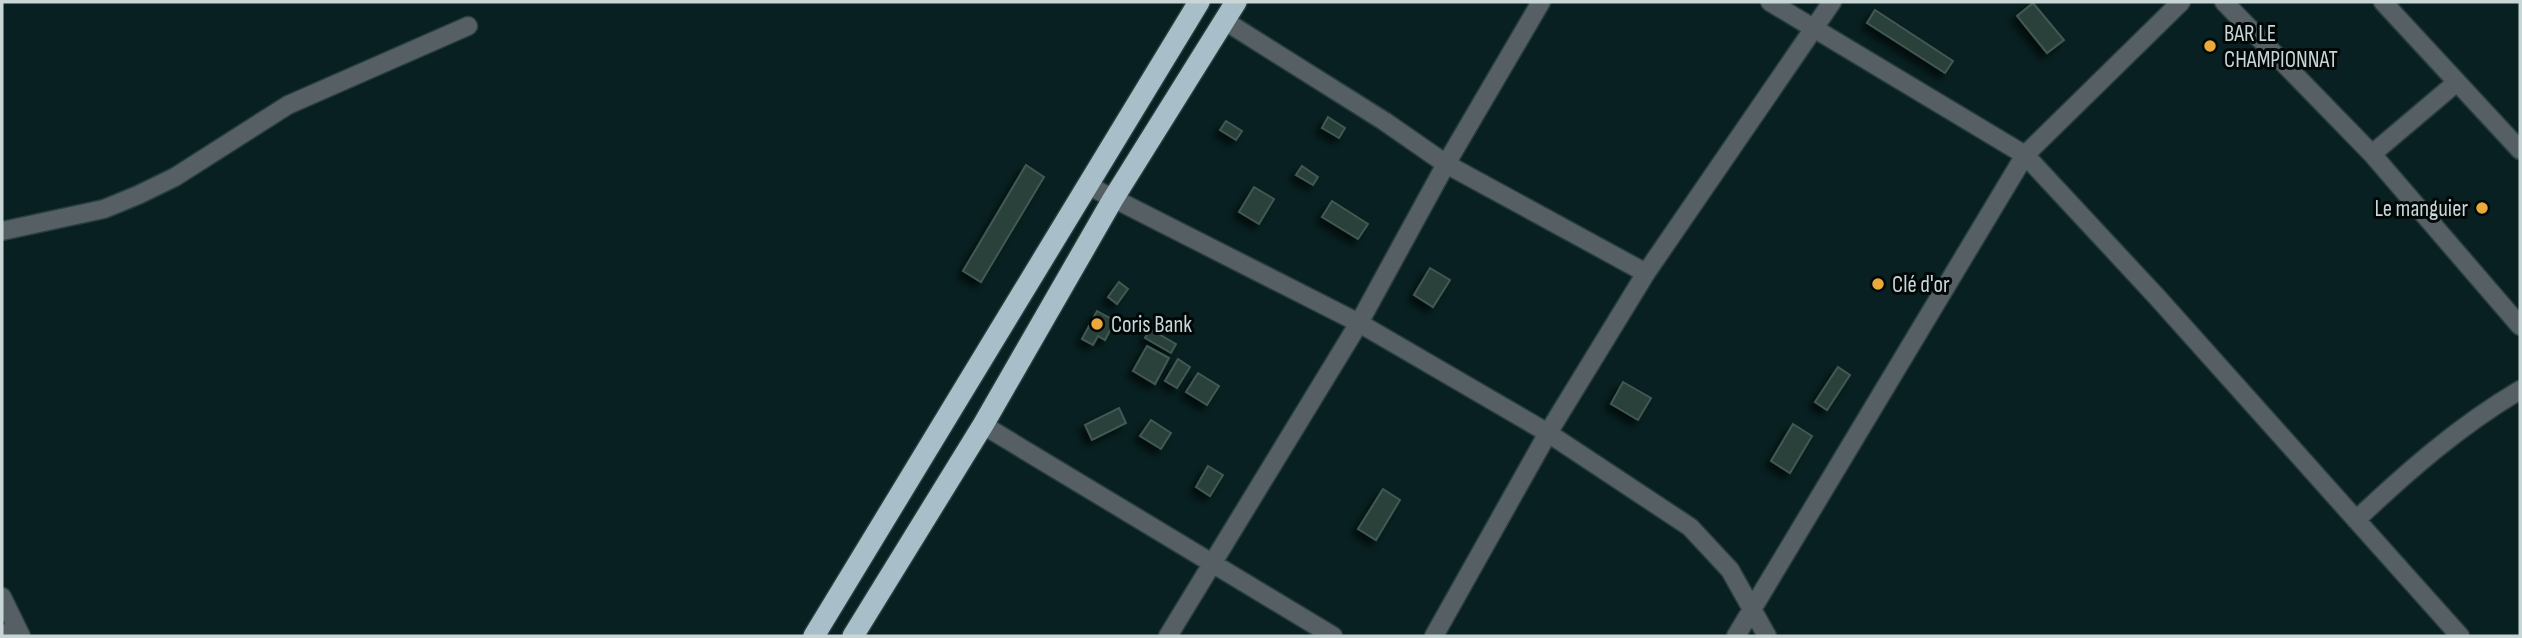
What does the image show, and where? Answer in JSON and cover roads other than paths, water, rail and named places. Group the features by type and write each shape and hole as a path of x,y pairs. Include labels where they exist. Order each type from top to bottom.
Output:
{"highway":[{"path":"814,636 1199,2"},
{"path":"853,636 983,425 1113,199 1236,2"}],"street":[{"path":"1168,636 1359,323 1446,164 1541,2"},
{"path":"1770,2 2025,155 2460,636"},
{"path":"1434,636 1548,433 1646,273 1832,2"},
{"path":"1736,636 2025,155 2181,2"},
{"path":"2224,2 2372,155 2520,326"},
{"path":"2382,2 2520,150"},
{"path":"1225,21 1384,121 1446,164 1646,273"},
{"path":"2,231 104,209 138,195 175,177 288,105 468,26"},
{"path":"2372,155 2456,82"},
{"path":"1087,185 1359,323 1548,433 1690,527 1730,569 1767,636"},
{"path":"2356,520 2417,463 2479,415 2520,390"},
{"path":"983,425 1211,565 1333,636"},
{"path":"2,597 21,636"},
{"path":"2,633 8,636"}],"place":[{"name":"BAR LE CHAMPIONNAT","path":"2210,46"},
{"name":"Le manguier","path":"2482,208"},
{"name":"Clé d'or","path":"1878,284"},
{"name":"Coris Bank","path":"1097,324"}]}
